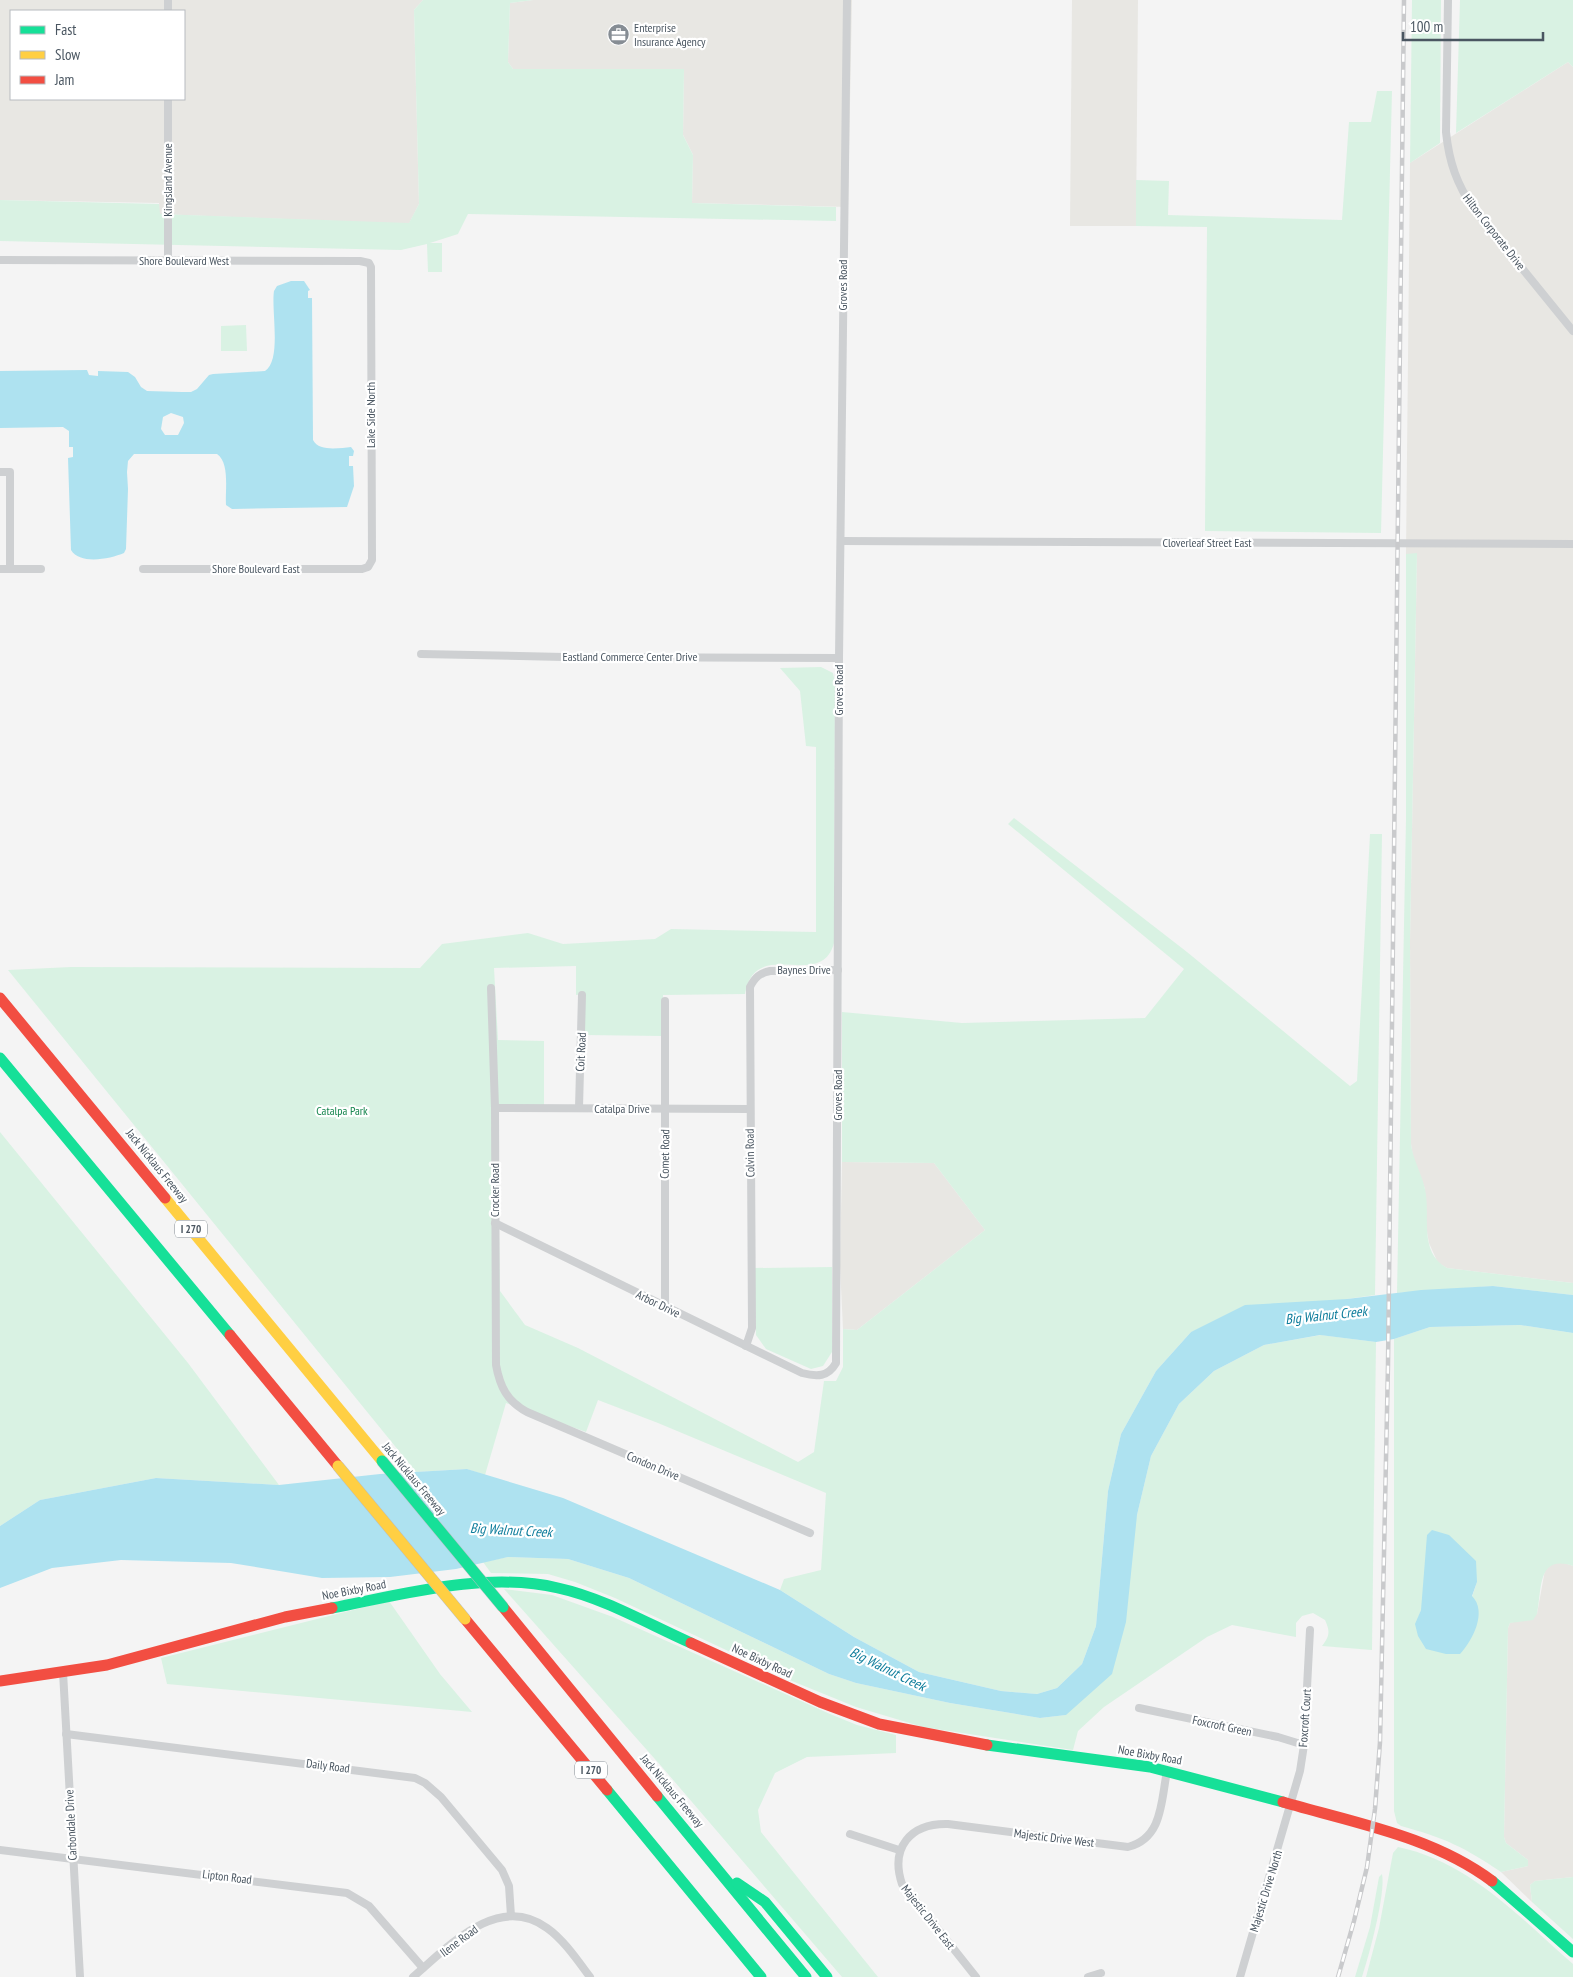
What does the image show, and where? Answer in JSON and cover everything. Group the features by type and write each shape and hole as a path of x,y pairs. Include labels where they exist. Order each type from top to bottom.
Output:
{"main road":[{"name":"Jack Nicklaus Freeway","path":"0,998 721,1871 806,1977"},
{"name":"I 270","path":"0,1058 761,1977"},
{"name":"Noe Bixby Road","path":"0,1682 129,1660 285,1617 473,1583 524,1582 559,1588 602,1603 820,1702 880,1724 958,1741 1167,1771 1291,1805 1442,1850 1469,1864 1504,1891 1573,1952"},
{"path":"721,1871 765,1902 827,1977"},
{"path":"715,1922 755,1977"}],"street":[{"name":"Groves Road","path":"824,1375 833,1368 838,1357 839,658 847,0"},
{"name":"Hilton Corporate Drive","path":"1448,0 1446,132 1448,154 1453,173 1463,194 1474,209 1573,330"},
{"name":"Kingsland Avenue","path":"168,100 168,260"},
{"name":"Shore Boulevard West","path":"0,260 369,262"},
{"name":"Lake Side North","path":"368,567 372,560 372,272 369,262"},
{"path":"0,472 10,472 10,569"},
{"name":"Cloverleaf Street East","path":"841,541 1573,544"},
{"name":"Shore Boulevard East","path":"143,569 362,569 368,567"},
{"path":"0,569 41,569"},
{"name":"Eastland Commerce Center Drive","path":"421,654 573,657 839,658"},
{"name":"Baynes Drive","path":"770,970 838,970"},
{"name":"Colvin Road","path":"746,1346 752,1328 750,986 754,978 770,970"},
{"name":"Crocker Road","path":"491,988 495,1108 496,1365 502,1390"},
{"name":"Coit Road","path":"578,1108 582,995"},
{"name":"Comet Road","path":"665,1307 666,1001"},
{"name":"Catalpa Drive","path":"495,1108 750,1108"},
{"name":"Arbor Drive","path":"495,1223 802,1373 813,1376 824,1375"},
{"name":"Condon Drive","path":"502,1390 513,1403 527,1412 810,1533"},
{"name":"Foxcroft Court","path":"1291,1805 1304,1745 1310,1630"},
{"name":"Carbondale Drive","path":"63,1672 80,1977"},
{"name":"Foxcroft Green","path":"1139,1708 1278,1737 1304,1745"},
{"name":"Daily Road","path":"66,1734 415,1778 425,1783 441,1796 502,1870 509,1886 511,1916"},
{"name":"Majestic Drive West","path":"899,1850 911,1835 920,1829 939,1824 1120,1846 1136,1845 1154,1830 1167,1771"},
{"name":"Majestic Drive North","path":"1240,1977 1291,1805"},
{"path":"850,1834 899,1850"},
{"name":"Lipton Road","path":"0,1850 347,1894 370,1906 423,1968"},
{"name":"Majestic Drive East","path":"899,1850 898,1873 907,1893 976,1977"},
{"path":"511,1916 523,1918 547,1927 590,1977"},
{"name":"Ilene Road","path":"412,1977 473,1927 497,1918 511,1916"},
{"path":"1088,1977 1101,1973"}],"shaded area":[{"path":"0,0 423,0 414,10 419,204 409,224 159,214 159,203 0,200"},
{"path":"533,0 852,0 848,207 692,203 693,155 683,135 684,69 513,69 508,62 510,3"},
{"path":"1072,0 1138,0 1136,226 1070,226"},
{"path":"1568,62 1573,67 1573,1283 1447,1268 1438,1263 1429,1243 1425,1221 1425,1189 1413,1157 1411,1144 1410,941 1417,554 1406,554 1410,163"},
{"path":"842,1162 934,1163 985,1230 857,1330 843,1329 840,1266"},
{"path":"1562,1562 1573,1566 1573,1877 1535,1881 1530,1885 1532,1902 1501,1872 1528,1866 1528,1860 1506,1843 1504,1837 1508,1628 1510,1623 1537,1614 1545,1570 1550,1564"}],"green space":[{"path":"423,0 533,0 510,3 508,62 513,69 684,69 683,135 693,155 692,203 836,207 836,221 468,214 458,234 430,243 442,243 442,272 428,272 427,244 401,250 0,241 0,200 159,204 160,214 409,223 419,204 414,10"},
{"path":"1412,0 1441,0 1440,143 1410,163"},
{"path":"1460,0 1573,0 1573,67 1568,62 1456,133"},
{"path":"1377,91 1392,91 1381,533 1205,531 1207,227 1136,226 1136,180 1169,181 1168,215 1342,220 1349,122 1371,122"},
{"path":"246,325 247,351 221,351 221,326"},
{"path":"1417,553 1410,941 1411,1144 1425,1189 1429,1243 1432,1253 1447,1268 1573,1283 1573,1295 1493,1286 1397,1293 1406,819 1406,554"},
{"name":"Catalpa Park","path":"821,667 833,673 835,683 834,943 827,957 816,963 774,965 761,968 751,977 745,994 663,995 662,1036 584,1035 584,994 576,995 576,966 494,968 498,1040 544,1041 544,1105 497,1106 500,1291 525,1325 578,1348 798,1462 814,1452 824,1381 836,1381 843,1367 843,1329 857,1330 985,1230 934,1163 842,1162 842,1012 962,1023 1145,1018 1184,969 1008,824 1014,818 1187,952 1350,1086 1357,1081 1370,834 1382,834 1375,1295 1347,1299 1191,1332 1156,1371 1121,1434 1108,1491 1096,1626 1082,1664 1057,1688 1037,1694 1001,1691 919,1672 854,1637 780,1590 784,1579 821,1570 826,1493 598,1400 586,1432 506,1403 485,1475 467,1469 416,1472 8,970 71,967 420,968 442,944 528,933 563,944 655,939 671,929 816,932 816,747 806,746 800,691 780,668"},
{"path":"0,1132 188,1363 279,1485 156,1478 40,1500 0,1526"},
{"path":"832,1267 832,1352 823,1366 811,1369 766,1349 756,1335 754,1268"},
{"path":"1520,1325 1573,1333 1573,1566 1561,1564 1553,1565 1547,1569 1541,1585 1537,1614 1533,1620 1510,1623 1508,1628 1504,1837 1506,1843 1528,1860 1528,1866 1501,1872 1454,1844 1401,1826 1397,1823 1394,1811 1394,1339 1430,1327","holes":["1477,1582 1472,1597 1416,1625 1421,1610"]},
{"path":"1321,1335 1376,1342 1372,1650 1322,1646 1328,1636 1328,1627 1325,1620 1313,1613 1302,1616 1296,1623 1296,1637 1232,1625 1207,1637 1104,1707 1078,1731 1073,1750 923,1727 856,1707 792,1681 615,1598 575,1582 548,1574 491,1573 483,1562 508,1557 568,1559 629,1578 829,1674 856,1683 950,1703 1040,1718 1066,1715 1137,1515 1151,1456 1179,1404 1214,1371 1264,1345"},
{"path":"504,1589 552,1595 613,1617 830,1714 857,1725 896,1735 896,1753 807,1757 775,1773 758,1810 761,1832 878,1977 842,1977 662,1767"},
{"path":"389,1601 440,1674 472,1712 167,1684 161,1658"},
{"path":"1398,1847 1424,1854 1448,1865 1471,1878 1493,1894 1573,1964 1573,1977 1366,1977 1379,1928 1393,1853"},
{"path":"1382,1874 1382,1895 1372,1940 1362,1977 1355,1977 1370,1927 1379,1877"},
{"path":"1573,1877 1573,1939 1532,1902 1530,1885 1535,1881"}],"water":[{"path":"291,281 304,281 310,290 308,291 308,298 312,298 313,440 316,444 325,448 351,447 354,451 353,456 349,456 349,466 353,466 354,486 347,507 232,509 226,505 224,464 217,454 134,454 128,461 126,549 124,553 103,559 81,558 75,555 71,550 68,458 73,457 73,447 69,447 69,431 63,427 0,428 0,371 87,370 89,375 98,376 98,371 128,372 147,391 191,392 197,389 209,375 265,371 270,365 275,346 273,299 277,286","holes":["171,413 183,417 184,423 178,435 165,435 161,429 163,417"]},
{"name":"Big Walnut Creek","path":"1493,1286 1573,1295 1573,1333 1520,1325 1430,1327 1394,1339 1376,1342 1320,1335 1264,1345 1214,1371 1179,1404 1151,1456 1137,1515 1126,1622 1112,1674 1066,1715 1040,1718 950,1703 856,1683 829,1674 629,1578 568,1559 508,1557 456,1569 390,1577 322,1578 231,1563 121,1560 52,1568 0,1588 0,1526 40,1500 156,1478 279,1485 380,1474 467,1469 563,1498 780,1590 854,1637 919,1672 1001,1691 1037,1694 1057,1688 1082,1664 1096,1626 1108,1491 1121,1434 1156,1371 1191,1332 1245,1305 1347,1299 1421,1290"},
{"path":"1432,1530 1449,1535 1476,1561 1477,1582 1472,1596 1479,1610 1478,1618 1469,1642 1460,1654 1446,1654 1426,1649 1418,1636 1415,1624 1421,1610 1427,1535"}],"railway":[{"path":"1338,1977 1367,1867 1375,1809 1380,1742 1388,1365 1404,0"}],"traffic: fast":[{"path":"0,1058 230,1335"},
{"path":"382,1461 503,1607"},
{"path":"332,1608 445,1586 502,1582 531,1583 575,1592 592,1598 691,1643"},
{"path":"987,1745 1150,1767 1283,1802"},
{"path":"607,1790 761,1977"},
{"path":"657,1796 806,1977"},
{"path":"1492,1881 1573,1952"},
{"path":"737,1883 765,1902 827,1977"}],"traffic: slow":[{"path":"165,1198 382,1461"},
{"path":"338,1466 465,1619"}],"traffic: jam":[{"path":"0,998 165,1198"},
{"path":"230,1335 338,1466"},
{"path":"503,1607 657,1796"},
{"path":"0,1681 107,1665 285,1617 332,1608"},
{"path":"465,1619 607,1790"},
{"path":"691,1643 820,1702 879,1724 987,1745"},
{"path":"1283,1802 1392,1832 1444,1853 1492,1881"}],"place":[{"name":"Enterprise Insurance Agency","path":"618,35"}]}
